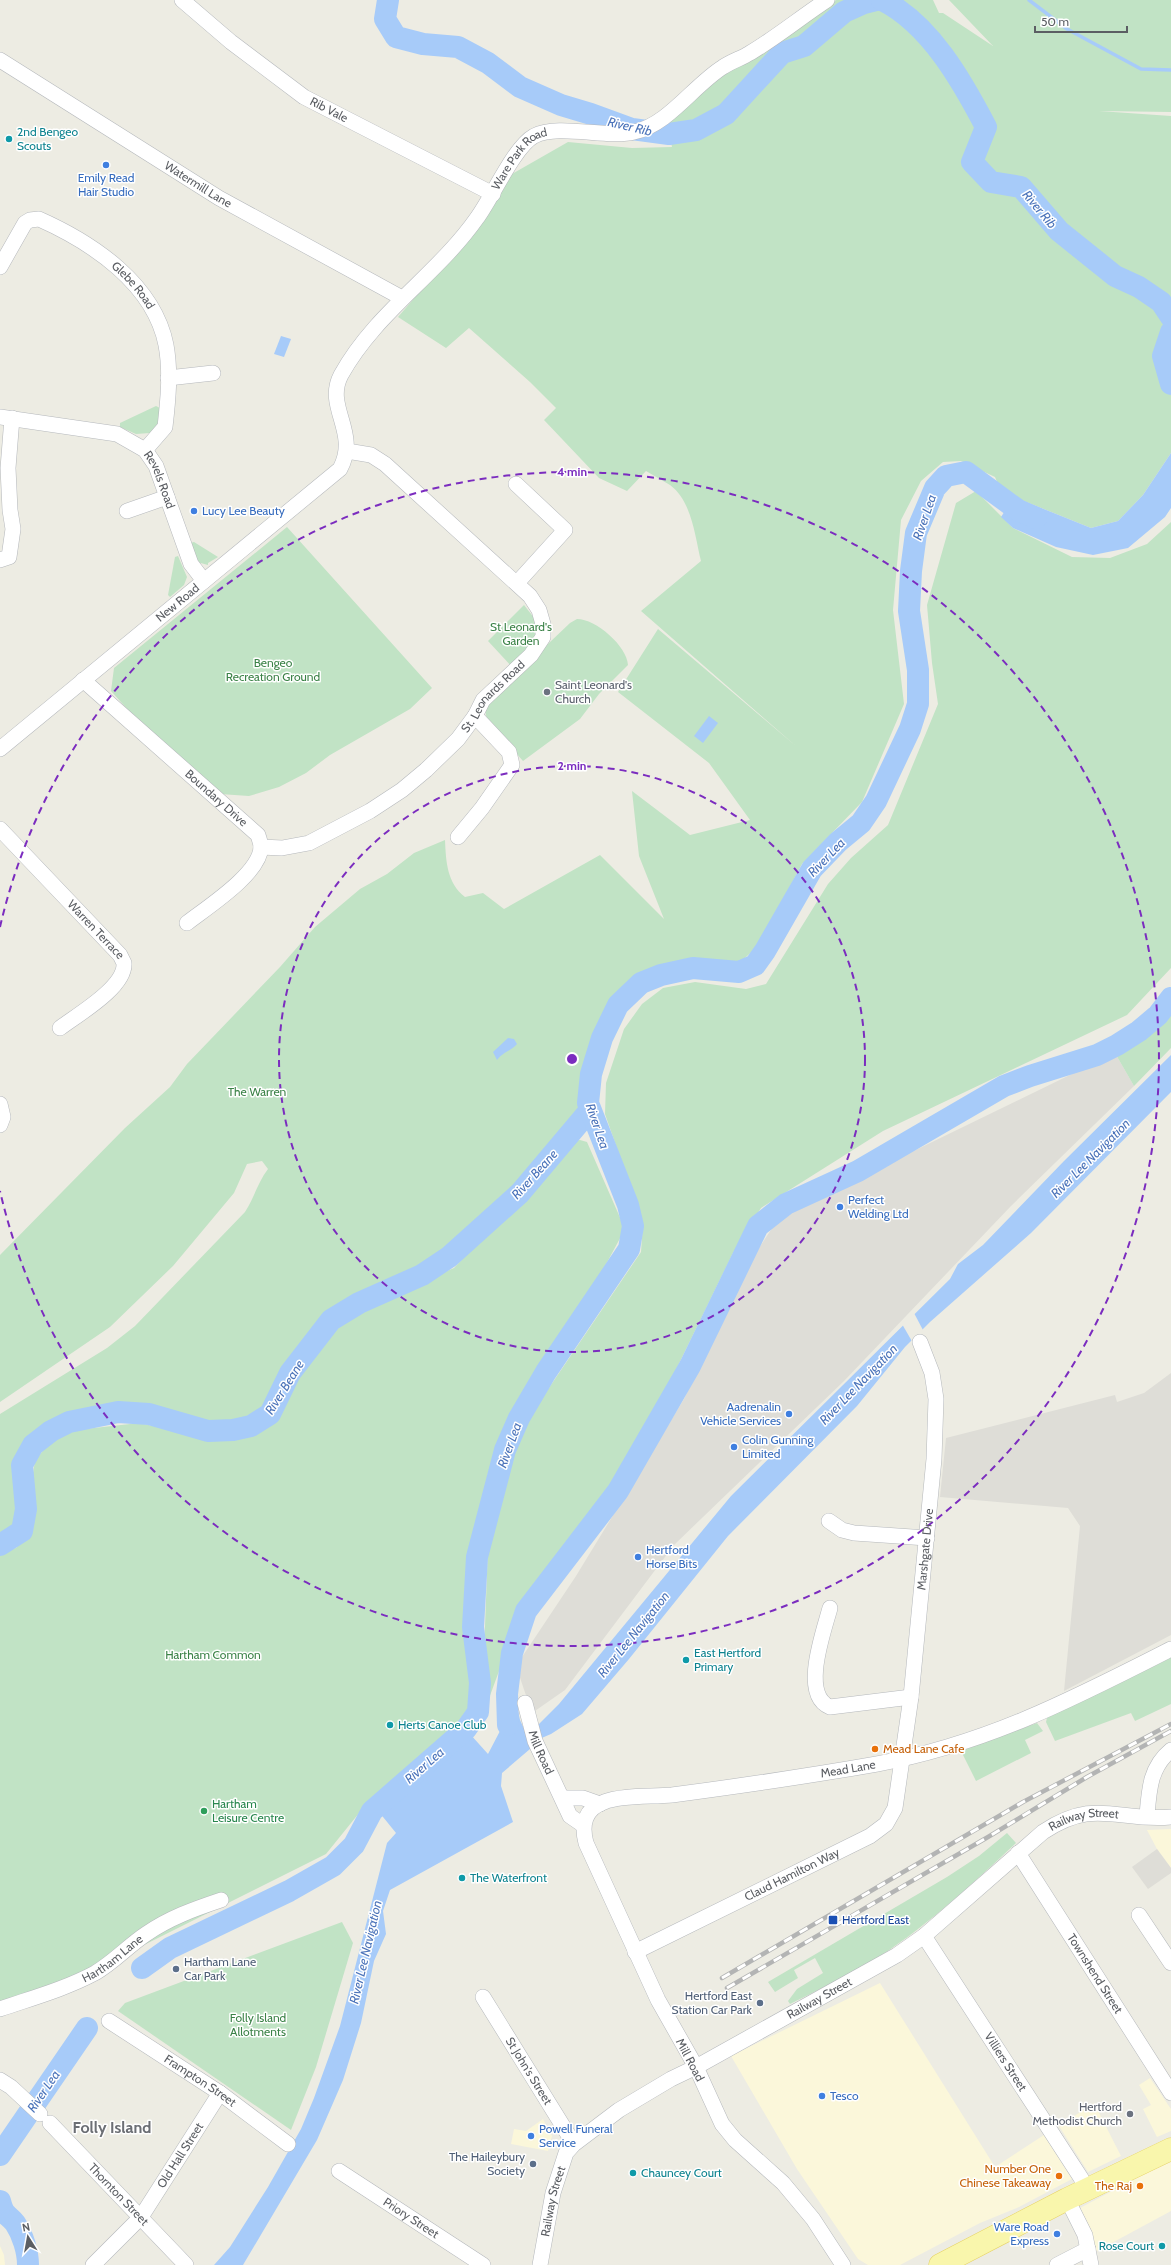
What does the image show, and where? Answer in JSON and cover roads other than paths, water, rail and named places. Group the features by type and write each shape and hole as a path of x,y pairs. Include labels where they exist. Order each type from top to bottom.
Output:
{"main road":[{"path":"949,2263 1076,2194 1171,2149"}],"street":[{"name":"Rib Vale","path":"182,0 231,42 304,97 493,194"},
{"name":"Ware Park Road","path":"347,451 346,436 336,399 337,384 354,354 402,298 447,256 477,219 522,147 534,136 553,132 634,132 658,122 702,83 724,66 749,53 827,0"},
{"name":"Watermill Lane","path":"0,60 219,198 402,298"},
{"name":"Glebe Road","path":"0,266 25,223 30,220 44,221 91,248 131,281 146,300 162,330 168,357 168,378 165,427 145,450"},
{"path":"168,378 213,373"},
{"path":"0,560 9,557 14,529 10,510 6,418"},
{"name":"Revels Road","path":"6,418 117,434 145,450 156,466 189,559 204,581"},
{"name":"New Road","path":"0,749 334,475 344,461 347,451"},
{"name":"St. Leonards Road","path":"261,847 282,848 309,843 370,811 402,790 426,770 458,739 475,716 483,700 531,655 539,646 543,637 543,624 539,610 517,583 385,464 371,455 347,451"},
{"path":"516,484 565,530 517,583"},
{"path":"127,511 167,496"},
{"name":"Boundary Drive","path":"83,680 110,706 253,829 258,835 261,847"},
{"path":"458,837 482,808 512,765 508,752 475,716"},
{"name":"Warren Terrace","path":"0,829 120,955 124,963 123,975 116,986 60,1028"},
{"path":"187,923 241,879 258,858 261,847"},
{"path":"0,1104 3,1117 0,1125"},
{"name":"Marshgate Drive","path":"903,1758 911,1697 934,1459 936,1399 932,1373 920,1342"},
{"path":"829,1521 842,1530 854,1533 927,1538"},
{"path":"830,1608 815,1664 817,1690 821,1702 830,1707 911,1697"},
{"name":"Mead Lane","path":"600,1804 613,1799 670,1795 933,1753 1039,1715 1171,1649"},
{"name":"Mill Road","path":"525,1703 533,1735 570,1816 583,1825 586,1843 635,1952 668,2020 696,2067 722,2124 735,2140 783,2183 813,2219 843,2265"},
{"path":"1147,1816 1149,1787 1154,1770 1162,1757 1171,1750"},
{"name":"Claud Hamilton Way","path":"635,1952 870,1836 886,1824 896,1808 903,1758"},
{"path":"563,1798 583,1798 600,1804"},
{"path":"583,1825 588,1813 600,1804"},
{"name":"Railway Street","path":"540,2265 552,2193 566,2153 574,2144 640,2097 869,1972 924,1936 1018,1853 1055,1824 1080,1814 1114,1813 1171,1817"},
{"name":"Townshend Street","path":"1018,1853 1171,2094"},
{"name":"Hartham Lane","path":"0,2009 66,1986 95,1973 116,1959 146,1934 165,1922 186,1912 221,1900"},
{"path":"1139,1915 1171,1963"},
{"name":"Villiers Street","path":"924,1936 1081,2178 1076,2194 1091,2265"},
{"name":"St John's Street","path":"483,1997 574,2144"},
{"name":"Frampton Street","path":"110,2021 220,2093 288,2144"},
{"name":"Thornton Street","path":"6,2084 45,2119 186,2265"},
{"name":"Old Hall Street","path":"93,2265 141,2218 220,2093"},
{"name":"Priory Street","path":"339,2171 483,2265"},
{"path":"1057,2265 1088,2248"}],"water":[{"path":"281,336 291,339 284,357 274,354"},
{"path":"1171,453 1171,508 1165,517 1128,548 1093,555 1056,547 1013,528 1001,517 1014,497 1091,528 1118,521 1143,495"},
{"path":"709,716 718,723 703,743 694,736"},
{"path":"508,1038 514,1039 517,1044 497,1060 493,1052"},
{"name":"River Lee Navigation","path":"1171,1055 1171,1092 1031,1233 930,1322 905,1347 857,1406 728,1536 629,1659 582,1714 551,1734 530,1743 530,1749 502,1773 501,1786 513,1822 390,1890 383,1911 386,1934 374,1961 361,2023 343,2080 317,2140 243,2265 214,2265 230,2247 268,2187 301,2129 314,2098 340,2026 387,1843 396,1833 379,1812 470,1734 488,1754 500,1731 499,1696 514,1693 520,1720 526,1733 536,1727 559,1704 731,1496 950,1279 958,1264 983,1245 1064,1161"}],"waterway":[{"name":"River Rib","path":"388,0 385,19 396,37 423,44 458,47 488,63 520,87 561,105 632,129 669,134 696,130 726,114 782,53 804,46 844,12 864,3 876,0"},
{"name":"River Rib","path":"882,0 899,10 930,39 943,55 977,109 986,127 972,162 991,182 1021,187 1059,231 1115,276 1139,287 1161,302 1171,317"},
{"path":"1029,0 1067,29 1141,69 1171,70"},
{"name":"River Rib","path":"1171,332 1163,356 1171,384"},
{"name":"River Lea","path":"142,1968 170,1948 289,1891 333,1866 354,1845 372,1811 466,1729 478,1712 480,1683 473,1627 477,1557 505,1450 519,1418 546,1372 629,1249 633,1226 628,1205 588,1103 591,1074 602,1038 618,1005 641,983 661,975 693,968 739,972 755,965 765,951 812,869 838,842 861,823 876,801 910,729 918,704 918,670 909,611 911,571 916,533 935,488 946,476 966,472 1018,510 1036,518"},
{"path":"508,1725 507,1694 512,1653 526,1611 618,1491 690,1366 758,1226 786,1204 858,1171 1004,1086 1030,1076 1097,1055 1117,1045 1139,1031 1158,1015 1171,998"},
{"name":"River Beane","path":"0,1545 22,1531 26,1509 22,1465 33,1445 51,1431 69,1422 118,1412 149,1414 208,1431 233,1430 251,1426 270,1414 290,1373 331,1320 359,1303 422,1275 449,1257 520,1193 590,1110"},
{"name":"River Lea","path":"0,2155 87,2028"},
{"name":"River Lea","path":"0,2201 4,2212 15,2223 23,2238 28,2265"}],"railway":[{"path":"722,1978 1023,1802 1171,1724"},
{"path":"727,1988 988,1837 1087,1777 1171,1731"}],"place":[{"name":"2nd Bengeo Scouts","path":"9,139"},
{"name":"Emily Read Hair Studio","path":"106,165"},
{"name":"Lucy Lee Beauty","path":"194,511"},
{"name":"Saint Leonard's Church","path":"547,692"},
{"name":"Perfect Welding Ltd","path":"840,1207"},
{"name":"Aadrenalin Vehicle Services","path":"789,1414"},
{"name":"Colin Gunning Limited","path":"734,1447"},
{"name":"Hertford Horse Bits","path":"638,1557"},
{"name":"East Hertford Primary","path":"686,1660"},
{"name":"Herts Canoe Club","path":"390,1725"},
{"name":"Mead Lane Cafe","path":"875,1749"},
{"name":"Hartham Leisure Centre","path":"204,1811"},
{"name":"The Waterfront","path":"462,1878"},
{"name":"Hertford East","path":"833,1920"},
{"name":"Hartham Lane Car Park","path":"176,1969"},
{"name":"Hertford East Station Car Park","path":"760,2003"},
{"name":"Tesco","path":"822,2096"},
{"name":"Hertford Methodist Church","path":"1130,2114"},
{"name":"Powell Funeral Service","path":"531,2136"},
{"name":"The Haileybury Society","path":"533,2164"},
{"name":"Chauncey Court","path":"633,2173"},
{"name":"Number One Chinese Takeaway","path":"1059,2176"},
{"name":"The Raj","path":"1140,2186"},
{"name":"Ware Road Express","path":"1057,2234"},
{"name":"Rose Court","path":"1162,2246"}],"district":[{"name":"Folly Island","path":"112,2127"}],"park label":[{"name":"St Leonard's Garden","path":"521,634"},
{"name":"Bengeo Recreation Ground","path":"273,670"},
{"name":"The Warren","path":"257,1092"},
{"name":"Hartham Common","path":"213,1655"},
{"name":"Folly Island Allotments","path":"258,2025"}]}
